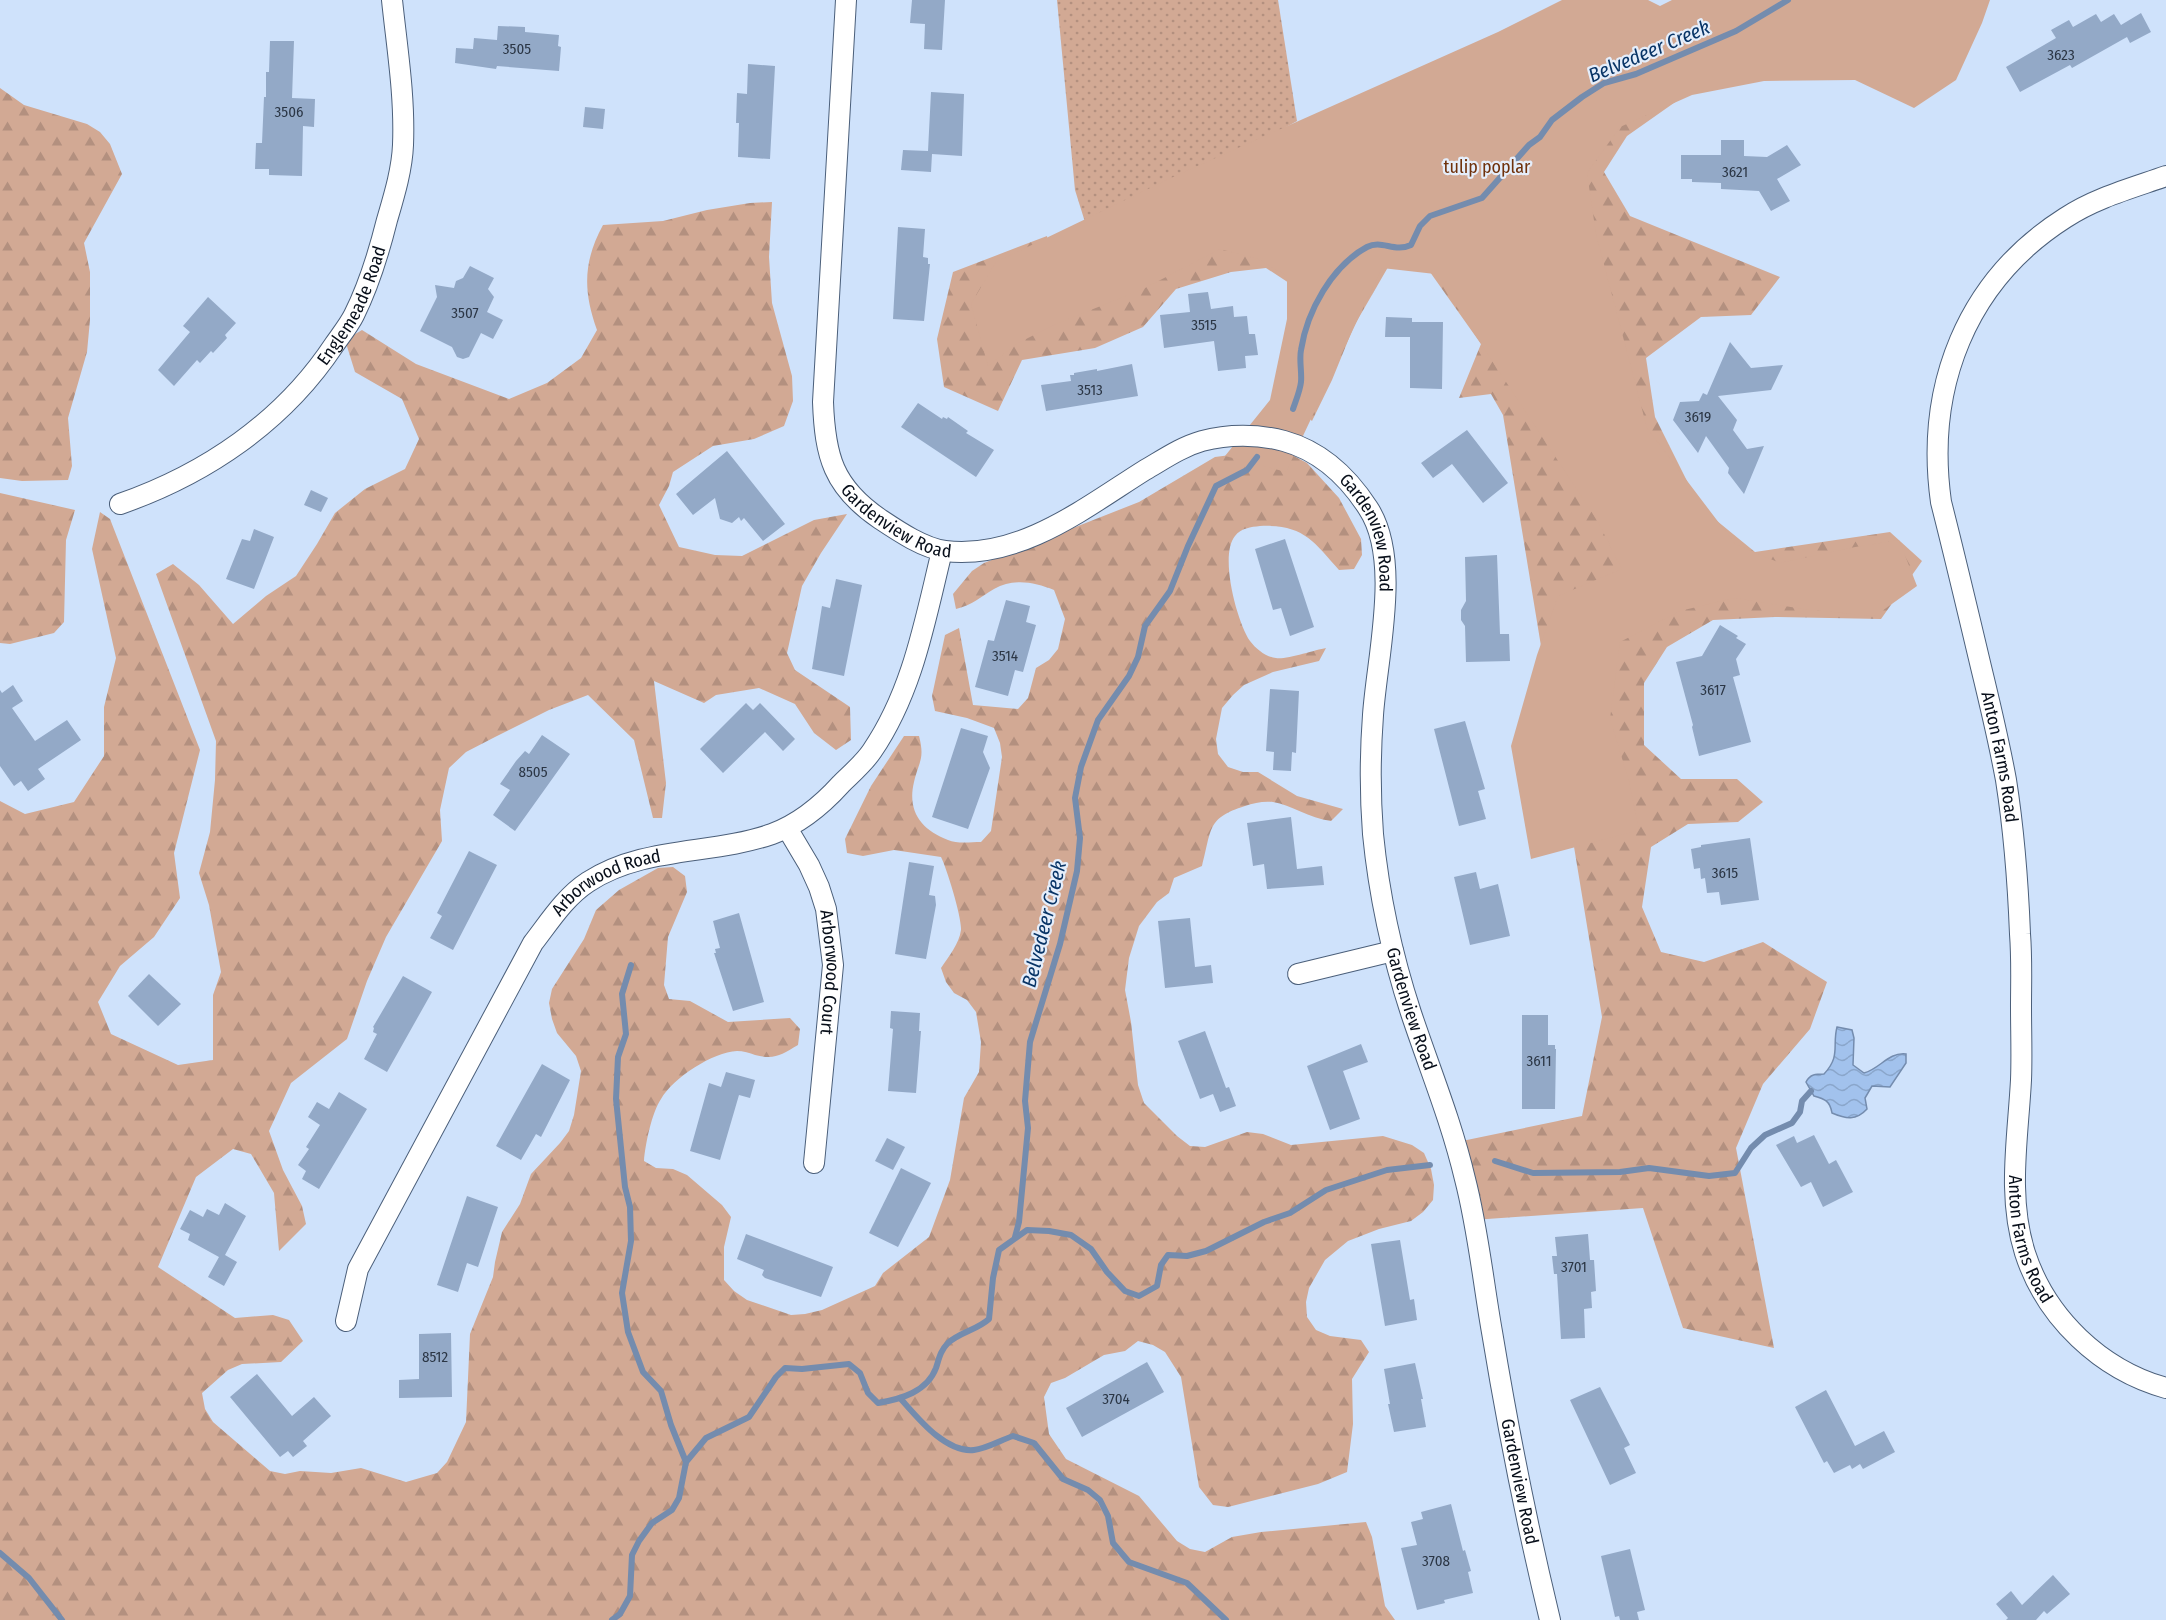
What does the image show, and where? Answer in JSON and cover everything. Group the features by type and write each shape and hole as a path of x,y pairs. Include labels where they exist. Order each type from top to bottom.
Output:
{"street":[{"name":"Englemeade Road","path":"120,504 158,491 209,465 252,435 288,403 320,366 354,315 378,255 395,190 403,147 403,93 392,0"},
{"name":"Gardenview Road","path":"846,0 823,402 824,431 837,475 848,493 889,525 912,538 942,550 969,551 996,547 1029,538 1062,521 1179,450 1201,441 1221,437 1248,436 1285,442 1318,455 1356,491 1371,512 1379,533 1387,582 1370,764 1371,816 1376,864 1393,951 1411,1013 1455,1134 1468,1189 1521,1489 1550,1620"},
{"name":"Anton Farms Road","path":"2166,176 2113,194 2066,217 2016,254 1999,275 1980,301 1953,353 1942,404 1936,470 1941,502 1993,718 2006,780 2014,841 2020,937 2021,1077 2014,1182 2019,1229 2034,1276 2048,1302 2067,1325 2088,1347 2116,1367 2143,1382 2166,1388"},
{"name":"Arborwood Road","path":"346,1321 358,1269 533,943 562,905 588,882 619,867 663,854 727,845 770,835 787,828 804,818 834,792 871,753 893,715 915,664 942,550"},
{"name":"Arborwood Court","path":"787,828 810,865 819,887 829,927 834,965 814,1163"},
{"path":"1298,974 1393,951"}],"green space":[{"path":"1057,0 1278,0 1297,121 1090,238 1075,190"},
{"path":"1562,0 1648,0 1660,6 1672,0 1990,0 1956,80 1914,108 1855,80 1764,81 1692,95 1620,127 1587,173 1596,234 1647,428 1735,544 1780,563 1899,540 1917,586 1875,616 1810,610 1734,598 1680,611 1620,642 1610,719 1629,781 1639,830 1531,859 1511,746 1537,655 1558,596 1622,569 1597,520 1435,274 1382,268 1286,472 1225,456 1270,400 1287,319 1287,276 1258,259 1220,249 1143,289 1056,324 1018,343 988,366 971,304 996,262 1173,177 1498,32"},
{"name":"tulip poplar","path":"1708,79 1627,136 1604,172 1630,216 1780,277 1751,315 1701,317 1646,358 1655,417 1700,507 1755,552 1890,532 1922,561 1881,619 1775,617 1713,620 1667,647 1644,683 1644,745 1681,779 1737,779 1763,802 1738,822 1688,824 1651,847 1642,907 1661,952 1704,962 1763,942 1827,982 1810,1029 1763,1084 1736,1148 1774,1348 1683,1328 1643,1208 1473,1220 1462,1141 1582,1116 1602,1017 1503,415 1491,394 1459,398 1481,344 1425,265 1391,262 1354,326 1312,421 1285,395 1289,283 1266,268 1231,272 1176,289 1143,327 1095,348 1022,360 998,411 944,387 937,339 953,272 1047,236 1054,284"},
{"path":"0,88 24,105 87,124 100,132 110,144 122,174 84,243 90,272 90,320 87,352 68,418 72,466 68,480 22,481 0,478"},
{"path":"772,202 769,257 772,303 792,376 793,401 784,426 754,439 713,446 673,472 659,505 679,547 715,555 742,556 814,520 847,514 802,586 787,653 795,670 850,707 851,740 836,750 814,733 795,704 759,688 716,695 704,703 654,681 666,783 662,818 653,818 634,740 588,695 549,710 466,752 449,768 440,810 442,841 386,937 367,981 347,1039 291,1083 269,1131 283,1170 302,1206 306,1224 279,1251 274,1193 251,1154 233,1149 196,1177 158,1267 235,1318 273,1315 289,1320 303,1341 281,1362 242,1364 228,1370 202,1393 205,1409 213,1422 270,1471 285,1474 300,1471 331,1473 361,1468 406,1482 437,1473 447,1462 466,1422 470,1334 493,1277 502,1232 520,1204 531,1174 569,1131 574,1115 581,1071 576,1056 557,1033 552,1019 549,1003 552,989 584,939 596,910 619,890 658,868 673,867 685,876 687,892 668,937 664,985 669,999 690,1001 728,1022 790,1018 800,1029 798,1045 782,1054 768,1057 742,1051 727,1052 706,1061 684,1075 661,1099 647,1138 644,1161 656,1168 673,1169 687,1175 722,1205 731,1217 724,1247 724,1280 747,1300 791,1315 805,1314 822,1310 875,1286 883,1273 929,1237 950,1180 964,1098 979,1072 981,1042 976,1012 967,1000 954,993 946,982 941,968 956,945 961,930 954,894 941,857 894,850 863,856 847,853 845,839 871,786 904,736 919,736 921,760 912,792 918,818 930,831 948,840 981,842 991,831 1002,757 1000,743 994,728 967,718 935,711 932,696 945,635 959,628 973,705 1018,709 1028,698 1036,668 1049,660 1058,649 1065,619 1054,590 1039,585 1024,582 1009,583 956,609 953,594 972,571 984,563 1139,502 1215,457 1246,453 1278,453 1294,456 1307,463 1339,498 1361,539 1362,555 1354,569 1339,570 1314,542 1297,531 1274,526 1260,526 1250,527 1237,533 1231,545 1229,573 1235,604 1250,641 1262,652 1276,658 1326,648 1319,661 1273,672 1244,685 1233,695 1222,708 1216,739 1218,754 1228,767 1243,772 1258,772 1297,796 1343,809 1331,821 1273,802 1255,803 1232,811 1223,815 1213,827 1202,866 1174,878 1169,893 1157,902 1139,926 1129,958 1125,990 1138,1085 1144,1103 1190,1146 1205,1147 1247,1132 1263,1134 1291,1145 1383,1136 1412,1145 1424,1153 1431,1169 1434,1185 1433,1200 1411,1221 1379,1229 1348,1241 1325,1260 1309,1288 1306,1302 1307,1317 1316,1330 1330,1336 1361,1340 1369,1352 1352,1379 1353,1424 1347,1472 1318,1484 1228,1507 1213,1505 1199,1487 1181,1377 1165,1352 1153,1345 1138,1341 1125,1351 1104,1355 1065,1378 1051,1383 1044,1397 1049,1434 1066,1459 1139,1496 1177,1541 1190,1549 1205,1552 1232,1537 1261,1532 1366,1522 1372,1537 1385,1606 1395,1620 0,1620 0,801 25,814 74,802 104,756 104,707 116,658 92,549 100,512 110,519 200,750 174,853 180,898 154,937 120,966 98,1002 111,1034 178,1065 213,1060 213,995 221,972 209,905 199,873 210,832 216,741 156,574 173,564 199,585 233,624 266,596 296,576 335,513 365,489 405,469 419,439 402,399 355,372 345,340 362,330 416,364 509,399 547,383 581,358 597,330 589,302 587,277 596,239 603,225 663,221 707,210"},
{"path":"0,493 75,510 66,540 64,622 54,633 10,644 0,643"}],"water":[{"path":"1837,1027 1852,1030 1853,1065 1864,1073 1889,1058 1906,1054 1906,1063 1890,1087 1872,1086 1865,1098 1867,1109 1855,1117 1846,1118 1832,1113 1828,1103 1814,1096 1806,1082 1811,1076 1824,1074 1829,1068 1834,1056"}],"building":[{"path":"912,0 945,0 942,50 924,49 925,24 910,23"},
{"path":"2141,13 2151,32 2130,43 2127,37 2072,68 2070,65 2020,92 2006,67 2056,38 2051,30 2069,20 2073,27 2096,14 2101,22 2114,14 2121,25"},
{"path":"498,26 525,27 525,32 559,35 558,46 561,47 559,71 497,66 496,69 455,63 456,48 473,49 474,38 497,40"},
{"path":"270,41 294,41 292,98 315,99 314,127 303,126 302,176 269,175 269,169 255,169 256,143 262,143"},
{"path":"748,64 775,66 770,159 738,157 737,93 747,94"},
{"path":"931,92 964,94 962,156 932,154 931,172 901,170 903,150 928,151"},
{"path":"585,107 605,109 603,129 583,127"},
{"path":"1721,140 1744,140 1744,156 1767,157 1787,145 1801,165 1777,179 1790,201 1771,211 1759,191 1721,189 1721,183 1692,182 1692,179 1681,179 1681,155 1721,155"},
{"path":"898,227 925,229 923,257 928,258 928,264 930,264 924,321 893,319"},
{"path":"470,266 494,278 488,289 494,297 487,312 503,320 493,339 481,333 469,357 463,359 457,357 452,347 420,331 437,297 435,285 454,288 456,281 463,278"},
{"path":"1208,292 1211,309 1233,306 1234,317 1247,316 1249,334 1255,334 1258,355 1245,356 1246,368 1218,371 1214,341 1164,348 1160,315 1190,312 1188,294"},
{"path":"208,297 236,323 225,335 227,338 213,353 211,351 200,363 197,360 174,386 158,370 190,332 183,326"},
{"path":"1386,317 1412,318 1412,322 1443,322 1442,389 1410,388 1410,337 1385,337"},
{"path":"1730,342 1751,368 1783,365 1771,390 1718,396 1737,420 1733,430 1747,449 1764,446 1744,494 1728,473 1729,468 1706,436 1698,453 1673,420 1680,402 1699,401 1703,393 1707,395"},
{"path":"1132,364 1138,396 1046,411 1041,385 1071,381 1070,375 1074,373"},
{"path":"918,403 942,419 948,417 968,431 966,433 994,450 976,477 901,427"},
{"path":"1467,430 1508,483 1483,503 1452,464 1433,478 1421,463"},
{"path":"727,451 785,524 763,541 744,518 741,521 739,517 732,523 720,519 715,498 693,515 676,494"},
{"path":"311,490 328,498 321,512 304,505"},
{"path":"254,529 274,537 254,589 226,579 242,539 250,541"},
{"path":"1285,539 1314,627 1290,636 1281,608 1273,610 1255,549"},
{"path":"1497,555 1500,634 1509,634 1510,661 1466,662 1465,626 1461,620 1461,610 1466,601 1465,557"},
{"path":"836,579 862,585 844,676 812,669 822,606 830,608"},
{"path":"1006,600 1030,606 1026,622 1036,625 1023,672 1015,670 1008,696 975,687 988,640 994,641"},
{"path":"1720,625 1746,644 1736,659 1740,675 1733,677 1751,742 1699,756 1676,662 1702,656"},
{"path":"13,685 23,701 12,708 35,741 67,720 81,740 38,769 45,779 28,791 21,781 14,786 0,766 0,690 2,693"},
{"path":"1270,689 1299,691 1296,753 1292,752 1291,771 1273,770 1274,752 1266,751"},
{"path":"746,703 753,710 760,703 795,739 783,751 765,732 723,773 700,749"},
{"path":"1465,721 1485,789 1478,791 1486,819 1459,826 1434,729"},
{"path":"961,728 988,736 983,752 990,768 968,829 932,817"},
{"path":"542,735 570,754 515,831 493,815 510,790 500,784 516,761 525,751 529,754"},
{"path":"1291,817 1297,869 1322,866 1324,885 1267,889 1264,864 1253,866 1247,823"},
{"path":"1750,838 1759,900 1721,905 1719,892 1707,893 1705,878 1701,879 1700,868 1694,869 1691,849 1701,847 1701,845"},
{"path":"469,851 497,865 453,950 430,938 442,916 437,913"},
{"path":"909,862 934,866 929,895 935,896 936,905 926,959 895,954"},
{"path":"1476,872 1480,889 1498,884 1510,936 1470,945 1454,877"},
{"path":"739,913 764,1002 733,1011 714,953 716,953 715,949 720,948 713,921"},
{"path":"1190,918 1195,967 1211,965 1213,983 1165,988 1158,921"},
{"path":"149,974 181,1004 158,1026 128,996"},
{"path":"403,976 432,992 387,1072 364,1059 377,1034 373,1032 373,1027"},
{"path":"891,1011 920,1013 919,1031 921,1031 916,1093 888,1091 893,1029 890,1028"},
{"path":"1522,1015 1548,1015 1548,1045 1555,1045 1556,1049 1555,1109 1522,1109"},
{"path":"1205,1031 1226,1088 1229,1087 1236,1106 1220,1112 1213,1094 1200,1099 1178,1041"},
{"path":"1361,1044 1368,1062 1343,1071 1360,1119 1330,1130 1307,1066"},
{"path":"542,1064 570,1080 541,1137 536,1134 521,1160 496,1146"},
{"path":"726,1072 755,1080 750,1098 739,1095 720,1160 690,1151 709,1083 721,1087"},
{"path":"339,1092 367,1109 319,1189 302,1179 306,1171 298,1165 309,1149 306,1147 320,1125 308,1117 317,1102 329,1109"},
{"path":"1814,1135 1829,1164 1836,1160 1853,1192 1823,1207 1811,1182 1801,1187 1776,1145 1794,1136 1797,1143"},
{"path":"887,1138 905,1147 893,1170 875,1161"},
{"path":"901,1168 931,1183 898,1247 869,1233"},
{"path":"467,1196 498,1207 478,1267 467,1263 458,1292 437,1285"},
{"path":"225,1203 246,1216 225,1255 237,1262 224,1286 208,1277 219,1257 188,1240 190,1234 180,1229 190,1210 203,1217 207,1209 219,1215"},
{"path":"746,1234 833,1267 821,1297 765,1278 762,1275 764,1270 737,1259"},
{"path":"1588,1234 1590,1260 1594,1260 1596,1291 1591,1292 1592,1308 1584,1309 1585,1338 1561,1339 1557,1274 1554,1274 1552,1256 1557,1256 1555,1237"},
{"path":"1400,1240 1410,1300 1414,1299 1417,1320 1385,1326 1371,1244"},
{"path":"451,1333 452,1397 399,1398 399,1380 419,1379 419,1334"},
{"path":"1147,1362 1164,1392 1082,1437 1066,1408"},
{"path":"1415,1363 1426,1427 1394,1432 1384,1369"},
{"path":"257,1374 292,1416 314,1397 331,1416 303,1441 307,1446 293,1457 288,1451 280,1457 230,1397"},
{"path":"1600,1387 1630,1445 1624,1448 1636,1473 1610,1485 1570,1400"},
{"path":"1826,1390 1855,1446 1884,1431 1895,1452 1863,1469 1860,1464 1852,1469 1850,1465 1834,1473 1827,1461 1824,1463 1795,1407"},
{"path":"1451,1504 1463,1551 1465,1550 1471,1571 1468,1572 1473,1593 1417,1610 1401,1548 1417,1545 1411,1522 1423,1519 1421,1512"},
{"path":"1630,1549 1645,1610 1637,1612 1639,1620 1620,1620 1619,1616 1615,1617 1601,1556"},
{"path":"2053,1575 2070,1594 2047,1614 2044,1611 2036,1620 2006,1620 2008,1618 1996,1604 2011,1591 2022,1605"}],"waterway":[{"name":"Belvedeer Creek","path":"1293,409 1301,378 1300,354 1309,320 1323,291 1354,255 1367,247 1378,244 1399,248 1411,245 1420,226 1430,216 1482,198 1529,145 1540,137 1552,120 1604,83 1636,74 1736,31 1788,0"},
{"name":"Belvedeer Creek","path":"1015,1237 1019,1222 1028,1128 1025,1101 1030,1042 1060,944 1077,871 1080,838 1075,798 1081,767 1098,720 1129,676 1138,657 1145,626 1170,591 1216,486 1247,470 1257,457"},
{"path":"631,965 622,994 626,1034 618,1057 616,1099 625,1187 630,1207 631,1241 622,1293 628,1332 643,1372 661,1391 671,1425 686,1462"},
{"path":"1495,1161 1533,1173 1620,1172 1649,1168 1709,1176 1735,1173 1751,1148 1765,1135 1792,1123 1800,1112 1802,1101 1811,1091"},
{"path":"612,1620 620,1614 630,1596 632,1555 639,1541 652,1523 672,1510 679,1498 686,1462 706,1438 749,1417 776,1377 785,1368 802,1369 849,1364 860,1373 868,1393 878,1403 896,1399 920,1389 932,1376 941,1352 948,1343 989,1319 993,1278 999,1250 1027,1230 1071,1235 1091,1249 1107,1272 1125,1291 1139,1296 1157,1286 1161,1265 1168,1255 1187,1256 1206,1251 1264,1222 1290,1213 1326,1190 1387,1170 1430,1165"},
{"path":"900,1398 932,1432 953,1446 974,1450 1013,1436 1034,1443 1063,1479 1088,1490 1100,1500 1108,1516 1113,1543 1129,1562 1187,1583 1226,1620"},
{"path":"0,1553 29,1578 62,1620"}]}
